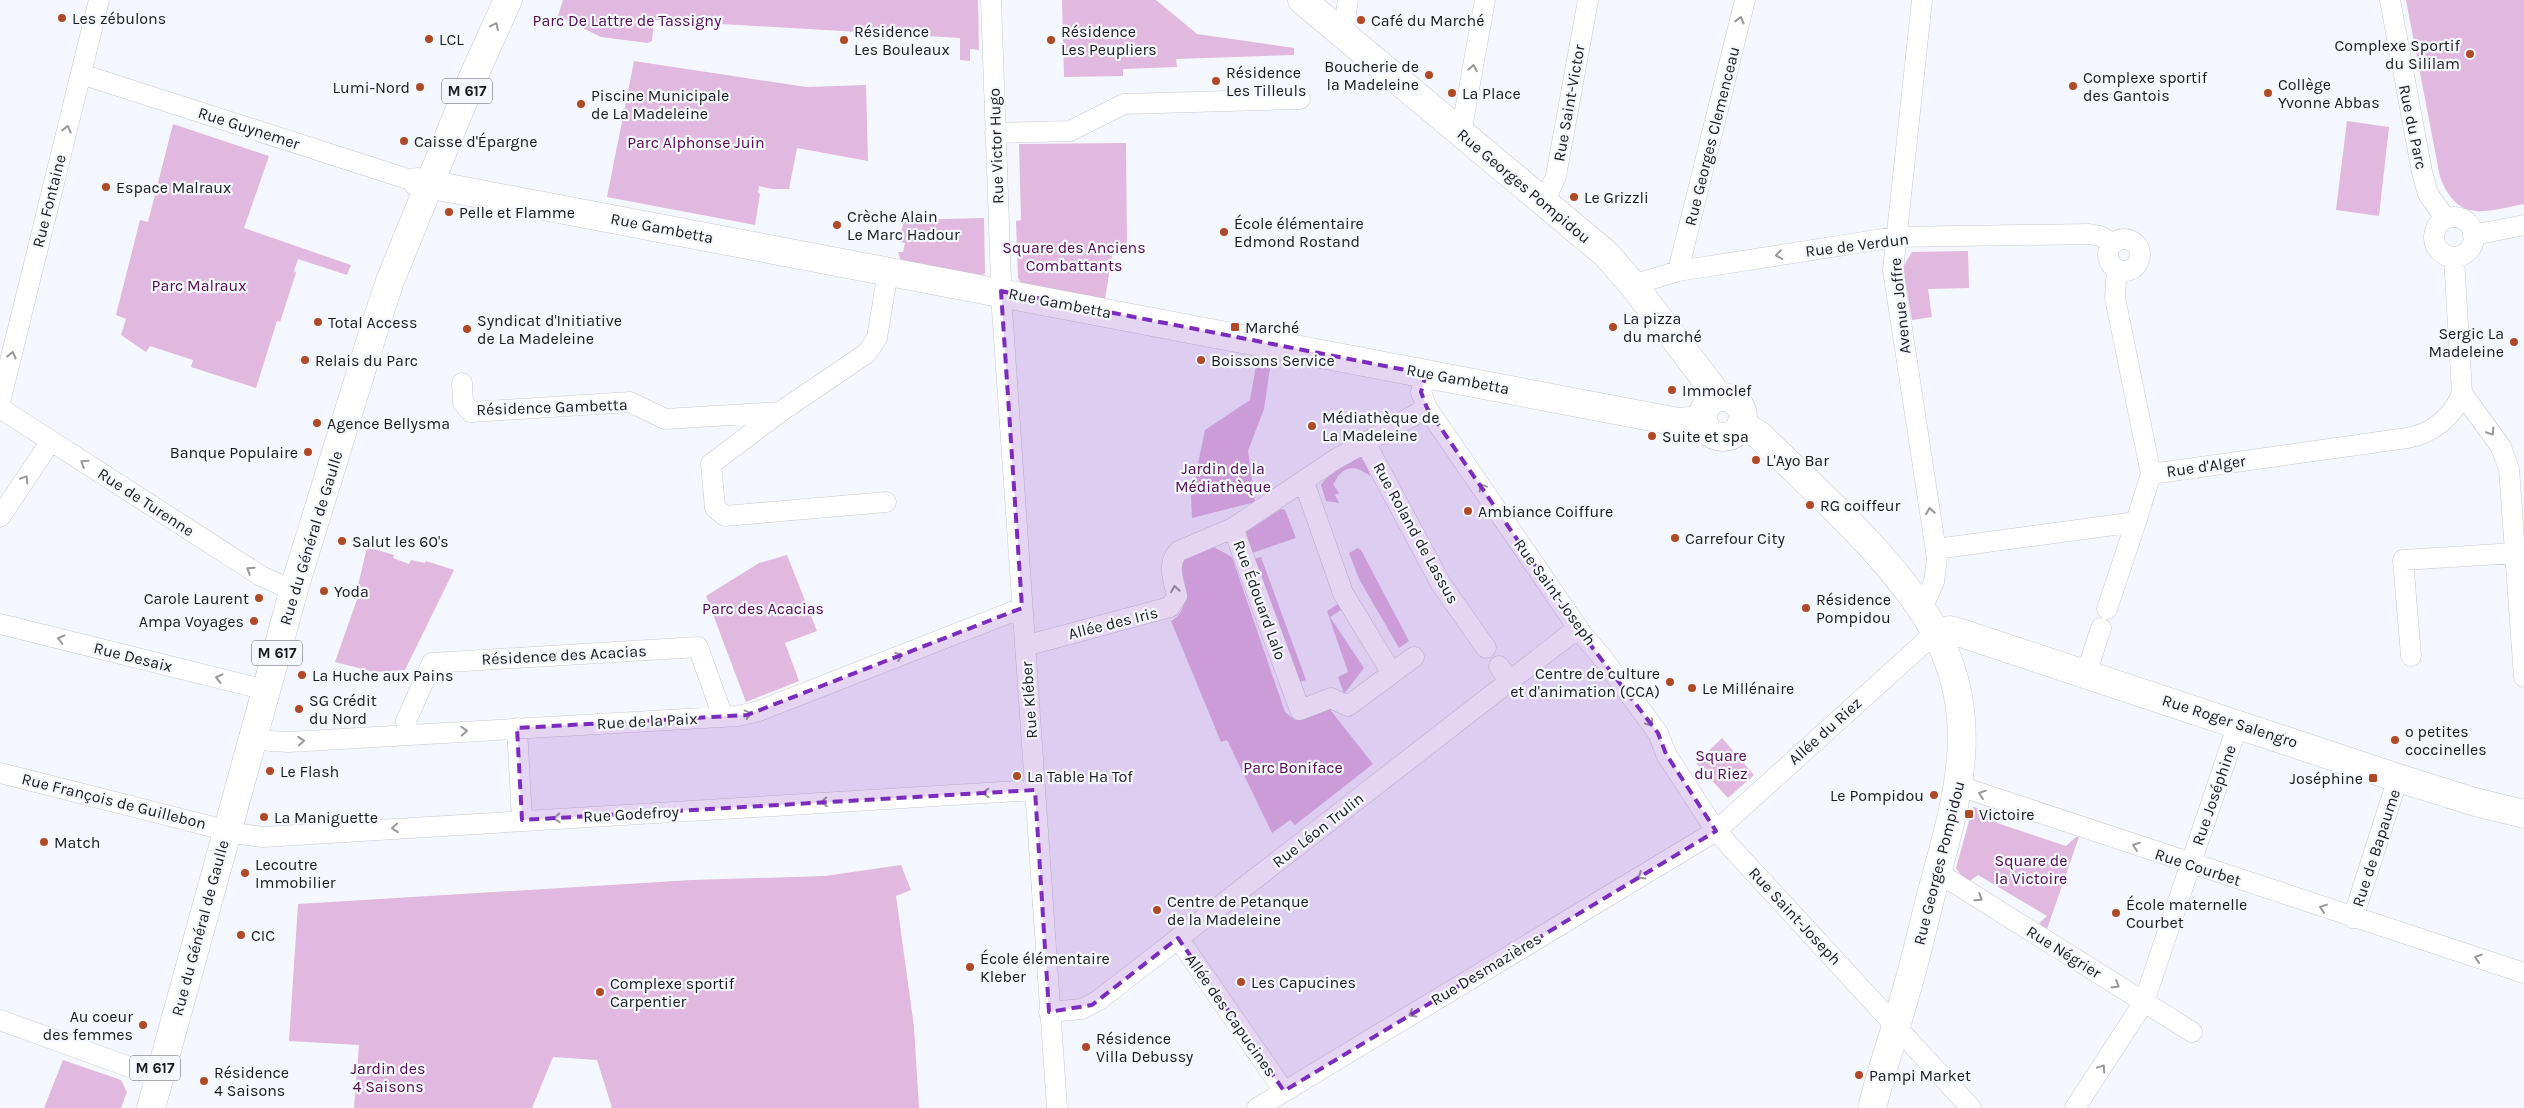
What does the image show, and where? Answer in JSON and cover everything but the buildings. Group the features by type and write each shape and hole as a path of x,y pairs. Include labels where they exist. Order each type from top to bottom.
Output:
{"street":[{"name":"Rue Fontaine","path":"0,402 99,0"},
{"name":"Rue du Général de Gaulle","path":"140,1108 156,1076 172,1028 294,590 390,281 424,183 447,94 488,0"},
{"name":"Rue du Général de Gaulle","path":"424,183 508,0"},
{"name":"Rue Victor Hugo","path":"991,0 1001,291"},
{"name":"Rue Georges Pompidou","path":"1302,0 1606,254 1633,284 1711,386 1710,409"},
{"path":"1343,34 1348,0"},
{"path":"1461,134 1485,0"},
{"name":"Rue Saint-Victor","path":"1544,203 1556,176 1588,0"},
{"name":"Rue Georges Clemenceau","path":"1678,271 1745,0"},
{"name":"Avenue Joffre","path":"1922,0 1893,270 1936,550 1936,573 1922,608"},
{"name":"Rue du Parc","path":"2390,0 2422,172 2428,194 2446,219"},
{"name":"Rue Guynemer","path":"81,74 424,183"},
{"path":"995,133 1070,131 1124,104 1300,99"},
{"name":"Rue Gambetta","path":"424,183 1001,291 1678,422 1710,409"},
{"path":"2452,217 2464,220 2469,224 2474,235 2473,242 2466,252 2454,257 2442,252 2435,241 2436,228 2446,219 2452,217"},
{"path":"2474,235 2524,225"},
{"name":"Rue de Verdun","path":"1633,284 1678,271 1896,237 2089,234 2100,236 2113,244 2109,252 2109,259 2120,270 2115,293 2151,474"},
{"path":"2454,257 2462,393 2506,456 2511,483 2524,677"},
{"path":"886,502 725,516 715,508 711,464 780,412 867,353 877,338 888,271"},
{"name":"Rue Kléber","path":"1001,291 1057,1108"},
{"path":"1426,374 1421,392 1427,408"},
{"name":"Résidence Gambetta","path":"462,383 463,403 471,412 630,402 666,419 780,412"},
{"name":"Rue d'Alger","path":"2086,674 2151,474 2420,436 2451,413 2459,404 2462,393"},
{"name":"Rue Georges Pompidou","path":"1710,409 1728,398 1737,403 1742,413 1741,424 1759,435 1848,523 1922,608 1936,632 1953,674 1960,708 1962,750 1959,786 1896,1026 1872,1108"},
{"name":"Rue de Turenne","path":"0,408 261,576 294,590"},
{"name":"Rue Édouard Lalo","path":"1414,657 1391,672 1348,706 1330,698 1300,710 1233,528 1365,442 1427,408"},
{"name":"Rue Saint-Joseph","path":"1427,408 1578,628 1658,733 1666,754 1716,830 1971,1108"},
{"path":"0,517 50,441"},
{"name":"Rue Roland de Lassus","path":"1365,442 1441,584 1486,648"},
{"path":"1304,482 1343,593 1391,672"},
{"path":"1936,550 2136,522"},
{"name":"Allée des Iris","path":"1025,646 1170,607 1177,596 1171,563 1174,556 1179,551 1233,528"},
{"path":"2411,656 2404,560 2516,553"},
{"name":"Rue de la Paix","path":"253,736 282,742 408,733 738,716 759,711 1022,608"},
{"name":"Rue Desaix","path":"0,624 266,690"},
{"name":"Rue Léon Trulin","path":"1049,1012 1070,1011 1092,1005 1178,938 1504,674 1578,628"},
{"name":"Rue Roger Salengro","path":"1936,632 1955,631 2398,778 2475,802 2524,814"},
{"name":"Allée du Riez","path":"1716,830 1936,632"},
{"name":"Résidence des Acacias","path":"408,733 406,721 432,663 698,647 723,717"},
{"name":"Rue Joséphine","path":"2075,1108 2144,1002 2238,724"},
{"path":"517,728 522,820"},
{"name":"Rue François de Guillebon","path":"0,773 227,830"},
{"name":"Rue de Bapaume","path":"2353,918 2398,778"},
{"name":"Rue Courbet","path":"1959,786 2191,865 2524,974"},
{"name":"Rue Godefroy","path":"227,830 263,837 1035,790"},
{"name":"Rue Desmazières","path":"1257,1108 1716,830"},
{"name":"Rue Négrier","path":"1937,872 2192,1032"},
{"name":"Allée des Capucines","path":"1178,938 1284,1092"},
{"path":"0,1020 156,1076"},
{"name":"Rue du Général de Gaulle","path":"151,1108 156,1076"}],"highlighted area":[{"path":"1001,291 1426,374 1421,392 1427,408 1582,634 1658,733 1666,754 1716,831 1284,1091 1178,938 1092,1005 1049,1012 1035,790 522,820 517,728 747,715 1022,608"}],"green space":[{"name":"Parc De Lattre de Tassigny","path":"563,0 978,0 979,50 970,49 970,61 960,60 960,38 654,20 652,41 648,43 601,37 558,16"},
{"path":"1062,0 1156,0 1197,34 1294,48 1294,55 1176,59 1177,67 1123,69 1123,76 1064,77"},
{"name":"Complexe Sportif du Sililam","path":"2406,0 2524,0 2524,204 2497,210 2474,211 2464,208 2455,202 2447,192 2440,177"},
{"name":"Parc Alphonse Juin","path":"634,61 806,87 866,85 868,161 797,148 789,189 772,189 759,186 758,193 760,194 755,225 607,197"},
{"path":"2347,121 2389,127 2379,216 2336,210"},
{"name":"Parc Malraux","path":"173,124 269,156 244,228 351,265 347,275 298,259 294,271 296,273 280,322 277,321 256,388 191,367 193,360 150,346 146,352 121,335 126,319 116,315 140,220 148,222"},
{"path":"1126,143 1127,251 1113,250 1105,299 1021,283 1018,278 1016,221 1021,220 1019,144"},
{"name":"Square des Anciens Combattants","path":"984,218 985,273 981,276 901,261 898,252 903,252 905,243 899,242 904,220"},
{"path":"1968,251 1969,288 1928,289 1932,317 1912,320 1903,267 1912,252"},
{"name":"Jardin de la Médiathèque","path":"1256,365 1270,368 1264,409 1248,451 1255,502 1192,518 1191,497 1205,430 1250,400"},
{"path":"1360,457 1367,466 1370,476 1362,471 1351,468 1344,471 1333,484 1339,493 1335,495 1339,503 1326,501 1321,485 1324,480"},
{"path":"1281,509 1285,510 1296,538 1252,553 1246,532"},
{"name":"Parc Boniface","path":"1212,546 1232,557 1285,712 1295,720 1328,707 1373,764 1295,825 1290,820 1272,833 1227,740 1221,742 1171,621 1178,616 1184,602 1184,586 1179,562"},
{"path":"367,547 394,555 393,558 409,564 411,560 425,563 426,561 454,570 405,670 374,672 335,662 360,591 357,590"},
{"path":"1358,548 1361,550 1409,641 1399,648 1359,579 1349,553"},
{"name":"Parc des Acacias","path":"787,555 817,631 785,643 799,681 746,702 706,596 759,563"},
{"path":"1261,557 1306,680 1297,683 1254,559"},
{"path":"1338,604 1341,610 1330,617 1364,668 1344,694 1338,677 1348,672 1327,611"},
{"name":"Square du Riez","path":"1722,738 1754,775 1728,798 1696,763"},
{"name":"Square de la Victoire","path":"1973,807 2004,814 1997,823 2066,846 2076,837 2079,837 2047,929 2037,925 2047,916 1978,875 1967,883 1956,868"},
{"name":"Complexe sportif Carpentier","path":"901,865 911,890 896,896 914,1027 919,1108 612,1108 597,1060 553,1057 532,1108 354,1108 359,1045 289,1041 298,904 692,880 825,876"},
{"path":"63,1060 121,1080 127,1092 121,1108 44,1108"}],"place":[{"name":"Les zébulons","path":"62,18"},
{"name":"Café du Marché","path":"1361,20"},
{"name":"LCL","path":"429,39"},
{"name":"Résidence Les Bouleaux","path":"844,40"},
{"name":"Résidence Les Peupliers","path":"1051,40"},
{"name":"Complexe Sportif du Sililam","path":"2470,54"},
{"name":"Boucherie de la Madeleine","path":"1429,75"},
{"name":"Résidence Les Tilleuls","path":"1216,81"},
{"name":"Complexe sportif des Gantois","path":"2073,86"},
{"name":"Lumi-Nord","path":"420,87"},
{"name":"La Place","path":"1452,93"},
{"name":"Collège Yvonne Abbas","path":"2268,93"},
{"name":"Piscine Municipale de La Madeleine","path":"581,104"},
{"name":"Caisse d'Épargne","path":"404,141"},
{"name":"Espace Malraux","path":"106,187"},
{"name":"Le Grizzli","path":"1574,197"},
{"name":"Pelle et Flamme","path":"449,212"},
{"name":"Crèche Alain Le Marc Hadour","path":"837,225"},
{"name":"École élémentaire Edmond Rostand","path":"1224,232"},
{"name":"Total Access","path":"318,322"},
{"name":"Marché","path":"1235,327"},
{"name":"La pizza du marché","path":"1613,327"},
{"name":"Syndicat d'Initiative de La Madeleine","path":"467,329"},
{"name":"Sergic La Madeleine","path":"2514,342"},
{"name":"Relais du Parc","path":"305,360"},
{"name":"Boissons Service","path":"1201,360"},
{"name":"Immoclef","path":"1672,390"},
{"name":"Agence Bellysma","path":"317,423"},
{"name":"Médiathèque de La Madeleine","path":"1312,426"},
{"name":"Suite et spa","path":"1652,436"},
{"name":"Banque Populaire","path":"308,452"},
{"name":"L'Ayo Bar","path":"1756,460"},
{"name":"RG coiffeur","path":"1810,505"},
{"name":"Ambiance Coiffure","path":"1468,511"},
{"name":"Carrefour City","path":"1675,538"},
{"name":"Salut les 60's","path":"342,541"},
{"name":"Yoda","path":"324,591"},
{"name":"Carole Laurent","path":"259,598"},
{"name":"Résidence Pompidou","path":"1806,608"},
{"name":"Ampa Voyages","path":"254,621"},
{"name":"La Huche aux Pains","path":"302,675"},
{"name":"Centre de culture et d'animation (CCA)","path":"1670,682"},
{"name":"Le Millénaire","path":"1692,688"},
{"name":"SG Crédit du Nord","path":"299,709"},
{"name":"o petites coccinelles","path":"2395,740"},
{"name":"Le Flash","path":"270,771"},
{"name":"La Table Ha Tof","path":"1017,776"},
{"name":"Joséphine","path":"2373,778"},
{"name":"Le Pompidou","path":"1934,795"},
{"name":"Victoire","path":"1969,814"},
{"name":"La Maniguette","path":"264,817"},
{"name":"Match","path":"44,842"},
{"name":"Lecoutre Immobilier","path":"245,873"},
{"name":"Centre de Petanque de la Madeleine","path":"1157,910"},
{"name":"École maternelle Courbet","path":"2116,913"},
{"name":"CIC","path":"241,935"},
{"name":"École élémentaire Kleber","path":"970,967"},
{"name":"Les Capucines","path":"1241,982"},
{"name":"Complexe sportif Carpentier","path":"600,992"},
{"name":"Au coeur des femmes","path":"143,1025"},
{"name":"Résidence Villa Debussy","path":"1086,1047"},
{"name":"Pampi Market","path":"1859,1075"},
{"name":"Résidence 4 Saisons","path":"204,1081"}],"park label":[{"name":"Jardin des 4 Saisons","path":"388,1077"}]}
